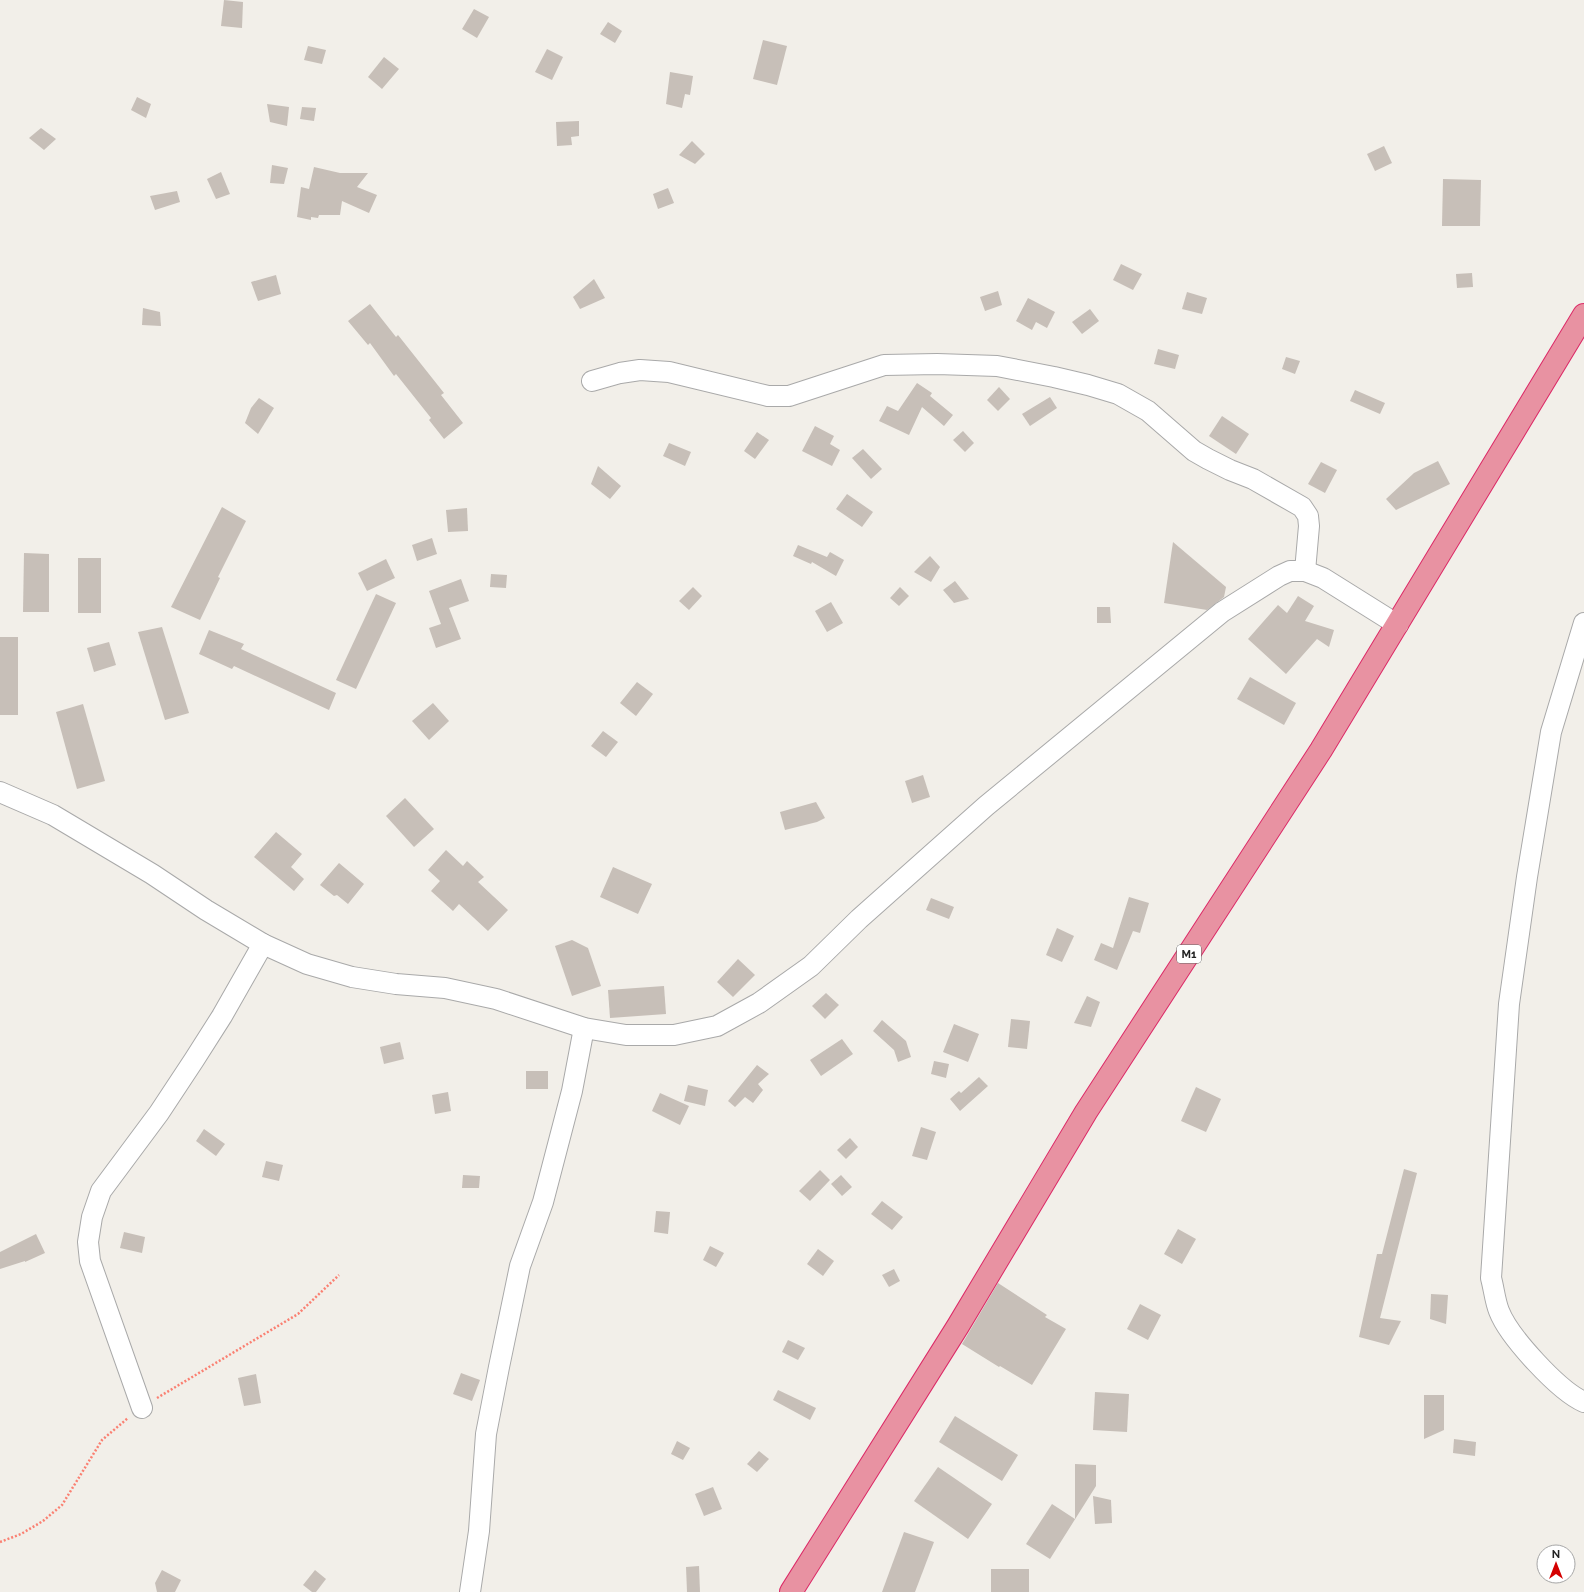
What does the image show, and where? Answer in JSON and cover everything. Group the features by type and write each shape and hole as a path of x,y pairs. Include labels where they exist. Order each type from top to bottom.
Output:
{"highway":[{"name":"M1","path":"791,1592 958,1326 1086,1112 1321,750 1581,328"}],"street":[{"path":"592,381 620,373 640,370 669,372 768,396 789,396 884,365 937,364 997,366 1088,385 1118,394 1148,411 1204,456 1230,470 1253,479 1302,506 1308,516 1309,526 1305,571"},
{"path":"0,792 53,815 93,838 263,944 307,964 352,977 396,984 445,988 496,999 584,1028 626,1035 674,1035 717,1026 759,1003 811,966 860,919 986,806 1222,612 1279,576 1290,571 1305,571 1323,578 1398,625"},
{"path":"1584,622 1551,732 1526,884 1509,1004 1491,1278 1499,1312 1515,1337 1550,1376 1584,1402"},
{"path":"142,1408 90,1261 88,1242 92,1217 101,1192 159,1113 194,1060 222,1016 263,944"},
{"path":"470,1592 479,1530 486,1434 499,1366 520,1266 543,1202 572,1091 584,1028"}],"path":[{"path":"0,1542 21,1534 43,1522 62,1505 102,1440 130,1416 298,1314 339,1275"}],"building":[{"path":"224,0 243,2 242,28 221,26"},
{"path":"474,9 489,17 477,38 462,29"},
{"path":"608,22 622,31 615,43 600,34"},
{"path":"763,40 787,46 777,85 753,79"},
{"path":"308,46 326,50 322,64 304,60"},
{"path":"547,49 563,57 552,80 535,72"},
{"path":"384,57 399,69 382,89 368,77"},
{"path":"670,72 693,76 690,95 685,94 682,108 666,104"},
{"path":"137,97 151,104 146,118 131,110"},
{"path":"267,104 289,107 287,126 270,122"},
{"path":"302,107 316,108 314,121 300,119"},
{"path":"579,121 579,136 571,137 572,145 557,146 556,122"},
{"path":"41,128 56,139 44,150 29,138"},
{"path":"692,141 705,154 695,164 679,155"},
{"path":"1384,146 1392,163 1375,171 1367,154"},
{"path":"272,165 288,168 284,184 270,183"},
{"path":"314,167 340,173 368,173 357,187 377,195 369,213 342,201 340,215 319,215 318,218 311,217 311,220 297,217 301,187 309,189"},
{"path":"221,172 230,194 216,199 207,179"},
{"path":"1443,179 1481,180 1480,226 1442,226"},
{"path":"668,188 674,203 658,209 653,194"},
{"path":"177,191 180,202 155,210 150,196"},
{"path":"1121,264 1142,274 1133,290 1113,280"},
{"path":"1472,273 1473,287 1457,288 1456,274"},
{"path":"276,275 281,294 258,301 251,282"},
{"path":"594,279 605,298 580,309 573,297"},
{"path":"998,291 1002,305 985,311 980,297"},
{"path":"1187,292 1207,298 1202,314 1182,309"},
{"path":"1028,298 1055,312 1047,328 1036,322 1032,330 1016,321"},
{"path":"370,304 396,337 398,335 444,393 441,395 463,423 444,439 429,420 431,418 396,374 394,376 370,343 368,345 348,321"},
{"path":"143,308 160,312 161,326 142,325"},
{"path":"1090,309 1099,321 1082,334 1072,322"},
{"path":"1158,349 1179,355 1175,369 1154,364"},
{"path":"1286,357 1300,361 1295,374 1282,369"},
{"path":"917,383 932,393 930,396 953,415 944,426 922,407 909,435 879,421 887,406 898,411"},
{"path":"999,387 1010,399 998,411 987,400"},
{"path":"1355,390 1385,403 1380,414 1350,401"},
{"path":"1050,397 1057,408 1030,426 1022,414"},
{"path":"259,398 274,408 258,434 245,423 251,408"},
{"path":"1222,416 1249,434 1236,454 1209,436"},
{"path":"815,426 834,436 830,444 840,450 832,466 802,451"},
{"path":"963,431 974,443 965,452 953,440"},
{"path":"757,432 769,440 755,459 744,451"},
{"path":"669,443 691,452 685,466 663,456"},
{"path":"863,449 882,469 871,479 852,458"},
{"path":"1438,461 1450,484 1396,510 1386,499 1414,473"},
{"path":"1321,462 1337,470 1325,493 1308,484"},
{"path":"598,466 621,486 610,499 591,484"},
{"path":"847,494 873,512 862,527 836,509"},
{"path":"222,507 246,521 218,577 220,578 200,620 171,607"},
{"path":"467,508 468,531 448,532 446,510"},
{"path":"432,538 437,554 417,561 412,545"},
{"path":"1173,542 1226,587 1224,597 1207,610 1164,603"},
{"path":"798,545 827,557 830,552 844,560 836,576 812,562 811,564 793,556"},
{"path":"24,553 49,554 49,612 23,612"},
{"path":"930,556 940,567 931,582 914,572"},
{"path":"78,558 101,558 101,613 78,613"},
{"path":"386,559 395,578 367,591 358,573"},
{"path":"491,574 507,575 506,588 490,587"},
{"path":"461,579 469,601 449,608 461,639 436,648 429,628 441,624 429,591"},
{"path":"955,581 969,599 954,603 943,590"},
{"path":"693,587 702,596 689,610 679,601"},
{"path":"900,587 909,596 899,606 890,598"},
{"path":"376,594 396,603 356,689 336,680"},
{"path":"1298,596 1314,606 1305,621 1334,630 1329,647 1317,639 1286,674 1248,639 1278,605 1287,613"},
{"path":"831,602 843,623 827,632 815,611"},
{"path":"1097,607 1110,607 1111,623 1097,623"},
{"path":"162,627 189,713 165,720 138,632"},
{"path":"209,630 244,644 241,649 336,693 329,710 234,666 232,669 199,654"},
{"path":"0,637 18,637 18,715 0,715"},
{"path":"109,642 116,665 94,672 87,648"},
{"path":"1250,677 1296,703 1284,725 1237,699"},
{"path":"637,682 653,694 636,716 620,703"},
{"path":"433,703 449,721 429,740 412,721"},
{"path":"83,704 105,781 77,789 56,712"},
{"path":"603,731 618,742 606,757 591,746"},
{"path":"923,775 930,797 912,803 905,781"},
{"path":"405,798 434,829 414,847 386,816"},
{"path":"816,802 825,818 817,822 785,830 780,812"},
{"path":"276,832 302,854 291,867 304,879 294,891 254,857"},
{"path":"446,850 463,866 467,861 484,877 478,882 508,910 488,931 459,904 453,911 431,891 440,881 428,870"},
{"path":"339,863 364,884 348,904 337,895 334,896 320,885"},
{"path":"613,867 652,884 638,914 600,897"},
{"path":"1129,897 1149,903 1140,933 1133,931 1117,970 1094,960 1101,943 1113,948"},
{"path":"931,898 954,907 949,919 926,910"},
{"path":"1057,928 1074,936 1062,962 1046,955"},
{"path":"572,940 588,948 601,986 572,996 555,946"},
{"path":"738,959 755,975 733,997 717,982"},
{"path":"664,986 666,1014 610,1018 608,990"},
{"path":"826,993 839,1005 825,1019 812,1006"},
{"path":"1087,996 1100,1002 1091,1027 1074,1023"},
{"path":"1011,1019 1030,1021 1027,1049 1008,1047"},
{"path":"882,1020 906,1041 911,1057 898,1062 894,1050 873,1031"},
{"path":"954,1024 979,1034 968,1062 943,1052"},
{"path":"842,1039 853,1054 821,1076 810,1060"},
{"path":"400,1042 404,1059 384,1064 380,1047"},
{"path":"934,1061 949,1064 946,1078 931,1074"},
{"path":"757,1065 769,1074 758,1084 763,1090 753,1103 745,1097 735,1107 728,1101"},
{"path":"526,1071 548,1071 548,1089 526,1089"},
{"path":"979,1077 988,1086 960,1111 950,1099 959,1091 961,1093"},
{"path":"688,1085 708,1090 705,1106 684,1101"},
{"path":"1196,1087 1221,1099 1206,1132 1181,1121"},
{"path":"448,1092 451,1111 435,1114 432,1095"},
{"path":"660,1093 689,1106 680,1125 652,1111"},
{"path":"921,1127 936,1132 927,1160 912,1156"},
{"path":"204,1129 225,1144 216,1156 196,1141"},
{"path":"850,1138 858,1147 846,1159 837,1150"},
{"path":"266,1161 283,1165 279,1181 262,1177"},
{"path":"1404,1169 1417,1173 1380,1318 1401,1321 1389,1345 1359,1337 1377,1254 1382,1254"},
{"path":"820,1170 830,1180 810,1201 799,1191"},
{"path":"463,1175 480,1176 479,1188 462,1188"},
{"path":"841,1175 852,1187 842,1196 831,1184"},
{"path":"882,1201 903,1217 892,1230 871,1214"},
{"path":"656,1211 670,1212 668,1234 654,1232"},
{"path":"1178,1229 1196,1239 1182,1264 1164,1254"},
{"path":"124,1232 145,1237 142,1253 120,1248"},
{"path":"36,1234 45,1253 25,1262 0,1269 0,1252"},
{"path":"710,1246 724,1253 716,1267 703,1260"},
{"path":"818,1249 834,1261 823,1276 807,1264"},
{"path":"894,1269 900,1281 889,1287 882,1275"},
{"path":"998,1283 1047,1315 1045,1317 1066,1329 1032,1385 962,1344"},
{"path":"1431,1294 1448,1295 1446,1324 1430,1319"},
{"path":"1140,1304 1161,1315 1148,1340 1127,1329"},
{"path":"788,1340 805,1348 798,1360 782,1352"},
{"path":"461,1373 480,1380 472,1401 453,1394"},
{"path":"256,1374 261,1403 244,1406 238,1378"},
{"path":"778,1390 816,1408 810,1420 773,1400"},
{"path":"1095,1392 1129,1394 1127,1432 1093,1430"},
{"path":"1424,1395 1444,1395 1444,1430 1424,1439"},
{"path":"955,1416 1018,1455 1002,1481 939,1442"},
{"path":"1454,1439 1476,1442 1475,1456 1453,1453"},
{"path":"677,1441 690,1448 683,1460 671,1454"},
{"path":"759,1451 769,1459 757,1472 747,1464"},
{"path":"1075,1464 1096,1465 1096,1486 1050,1559 1026,1544 1052,1504 1075,1519"},
{"path":"938,1467 992,1504 968,1539 914,1501"},
{"path":"713,1487 722,1509 704,1516 695,1494"},
{"path":"1093,1496 1111,1500 1112,1523 1095,1524"},
{"path":"904,1532 934,1542 915,1592 882,1592"},
{"path":"699,1566 700,1592 687,1592 686,1567"},
{"path":"991,1569 1029,1569 1029,1592 991,1592"},
{"path":"162,1570 181,1580 175,1592 157,1592 155,1583"},
{"path":"315,1570 326,1579 316,1592 312,1592 303,1585"}]}
